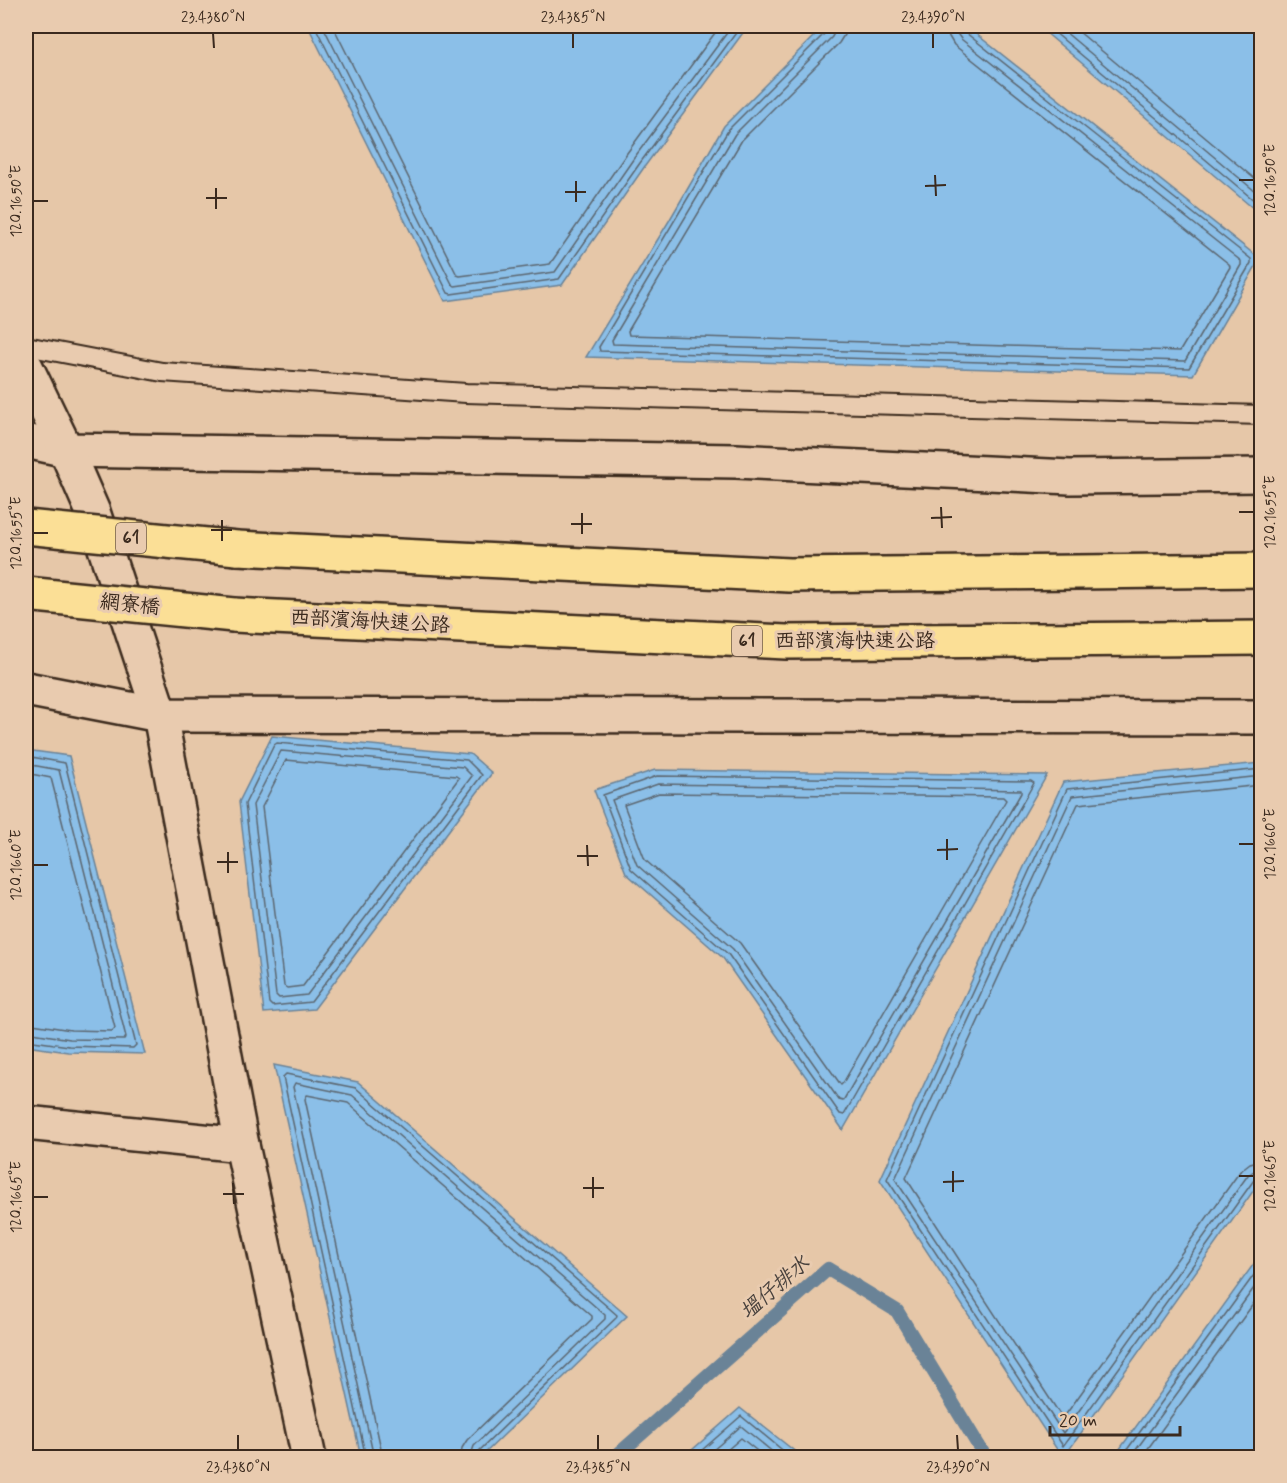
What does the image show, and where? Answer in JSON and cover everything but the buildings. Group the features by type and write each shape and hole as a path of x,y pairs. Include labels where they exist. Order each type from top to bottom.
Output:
{"highway":[{"name":"61","path":"26,527 237,548 789,575 1262,570"},
{"name":"網寮橋","path":"26,594 234,615"},
{"name":"西部濱海快速公路","path":"234,615 786,642 1262,638"}],"street":[{"path":"26,367 93,512 160,715 242,1145 309,1458"},
{"path":"26,441 66,450 736,461 1070,477 1262,474"},
{"path":"26,689 160,715 1262,717"},
{"path":"26,1123 242,1145"}],"lane":[{"path":"26,346 162,372 466,393 1262,415"}],"water":[{"path":"308,26 748,26 645,166 562,285 445,301"},
{"path":"824,26 966,26 1260,259 1193,375 586,357 724,126"},
{"path":"1038,26 1261,26 1261,215"},
{"path":"272,736 470,754 492,773 314,1009 264,1013 239,802"},
{"path":"26,750 69,756 145,1054 68,1052 26,1046"},
{"path":"1261,763 1261,1180 1062,1457 880,1180 1063,782"},
{"path":"655,770 1047,775 843,1130 723,958 626,873 594,790"},
{"path":"274,1065 358,1082 627,1316 481,1457 361,1457"},
{"path":"1261,1254 1261,1457 1114,1457"},
{"path":"740,1408 802,1457 684,1457"}],"waterway":[{"name":"塭仔排水","path":"614,1458 828,1269 897,1311 986,1458"}]}
